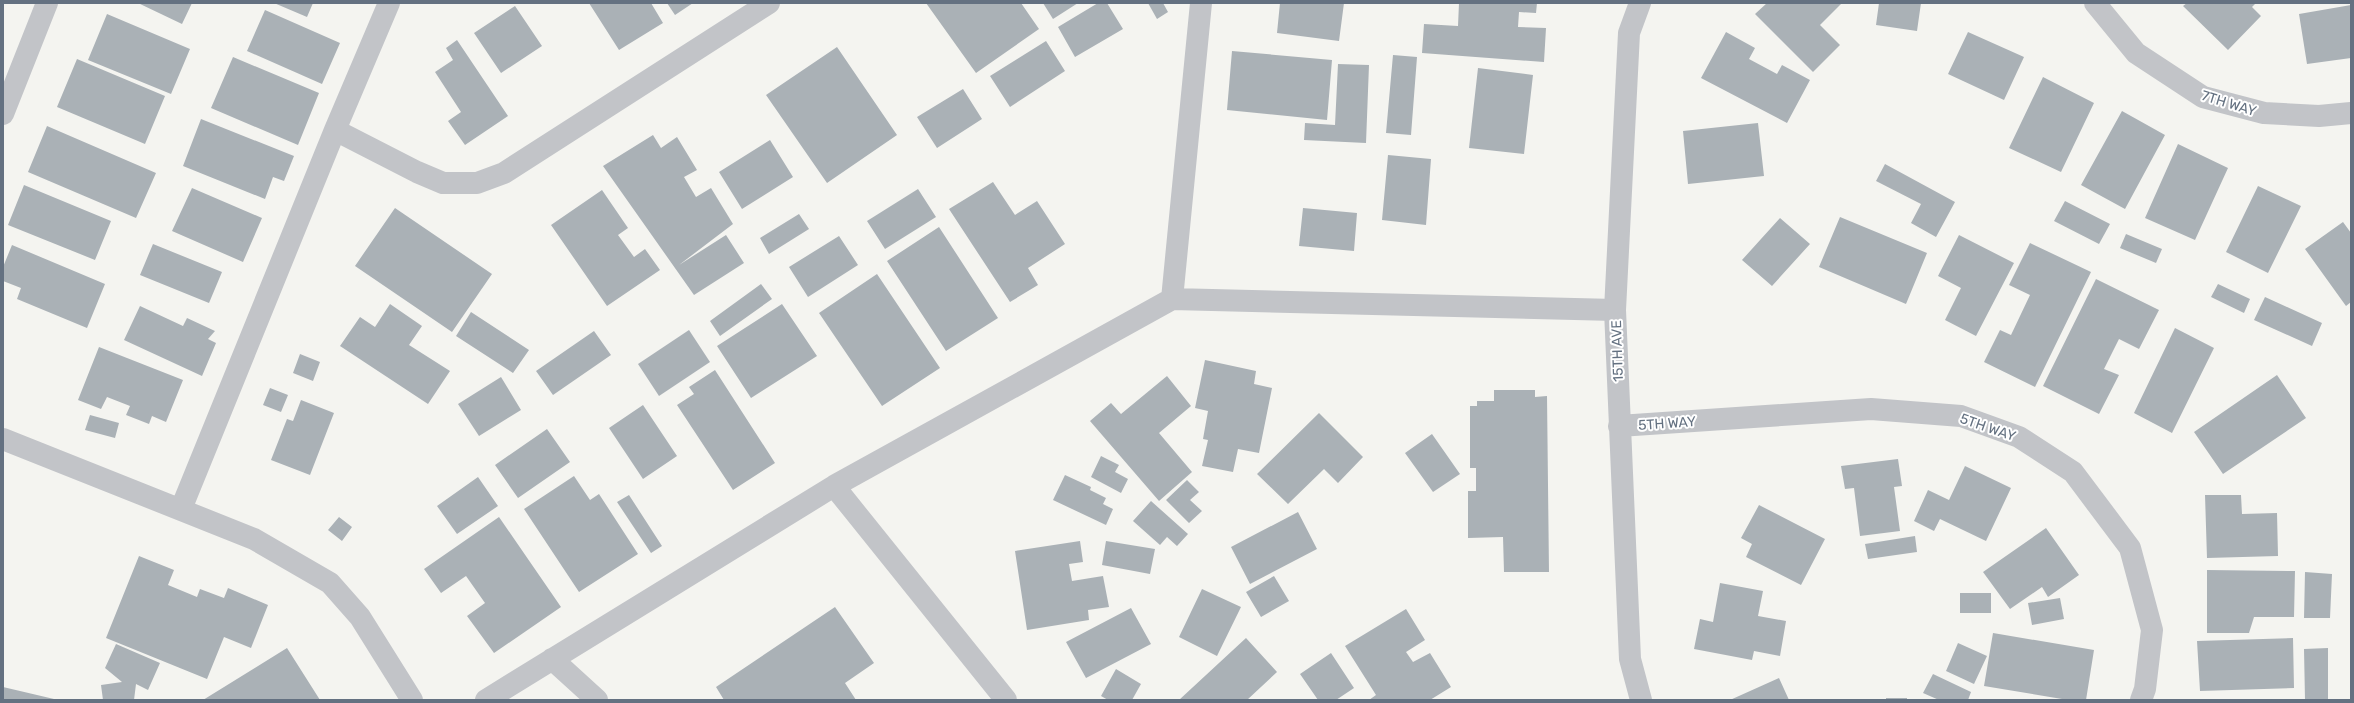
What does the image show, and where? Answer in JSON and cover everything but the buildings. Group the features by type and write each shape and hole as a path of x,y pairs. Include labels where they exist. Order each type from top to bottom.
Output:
{"street":[{"path":"3,114 47,3"},
{"path":"181,509 335,130 389,3"},
{"path":"335,130 416,172 443,183 477,183 504,172 769,3"},
{"path":"1172,299 1200,3"},
{"name":"15TH AVE","path":"1640,3 1629,33 1615,310 1630,659 1641,700"},
{"name":"7TH WAY","path":"2095,3 2136,53 2203,96 2264,113 2319,116 2351,113"},
{"path":"486,700 834,486 1172,299 1615,310"},
{"name":"5TH WAY","path":"1619,426 1871,409 1961,416 2019,437 2073,472 2130,548 2152,630 2145,689 2141,700"},
{"path":"3,439 254,539 330,583 360,617 412,700"},
{"path":"834,486 1006,700"},
{"path":"552,659 597,700"}]}
